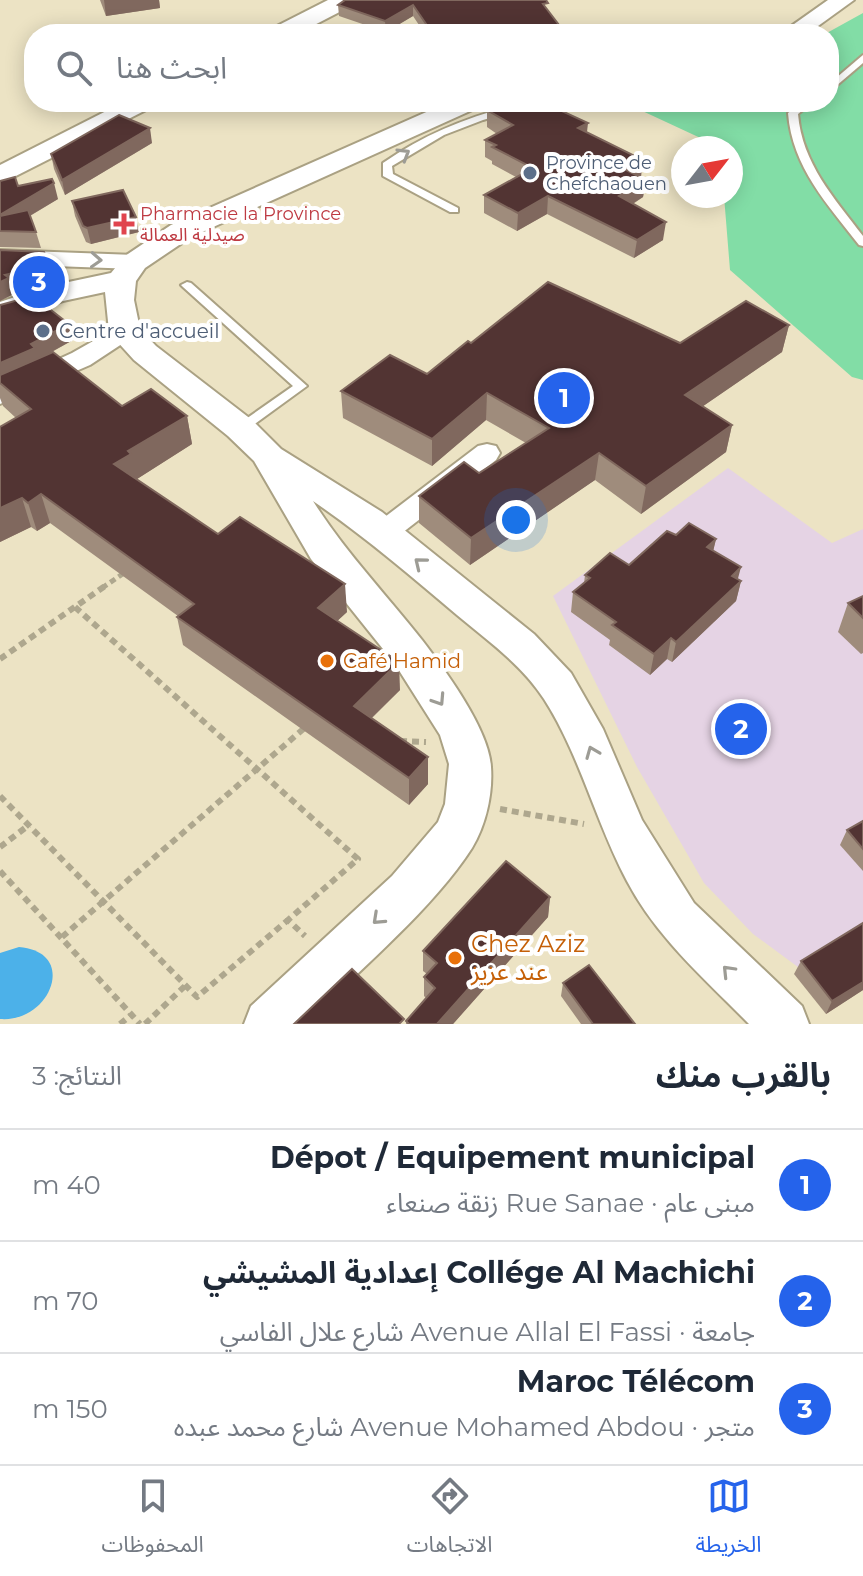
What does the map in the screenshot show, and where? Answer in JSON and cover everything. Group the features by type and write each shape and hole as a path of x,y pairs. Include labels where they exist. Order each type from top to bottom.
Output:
{"street":[{"path":"298,24 345,0"},
{"path":"797,24 805,0"},
{"path":"808,24 843,0"},
{"path":"0,176 124,112"},
{"path":"0,312 128,271 181,231 448,112"},
{"path":"0,257 128,271"},
{"path":"128,271 119,300 125,331 145,353 253,441 374,525 520,645 557,685 582,729 624,830 645,870 677,919 784,1024"},
{"path":"0,396 81,359 125,331"},
{"path":"253,441 324,549 409,653 459,730 470,764 467,804 456,834 408,891 269,1024"},
{"path":"324,549 333,525 374,525 487,453"}],"lane":[{"path":"839,80 863,58"},
{"path":"454,210 388,176 387,165 401,154 493,112"},
{"path":"794,112 792,133 802,159 863,243"},
{"path":"187,285 301,386 253,441"}],"path":[{"path":"0,659 134,567"},
{"path":"0,796 197,997 358,859 75,607"},
{"path":"62,937 313,721"},
{"path":"387,739 463,743"},
{"path":"467,804 624,830"},
{"path":"0,847 29,825"},
{"path":"0,871 142,1024 186,985"},
{"path":"288,920 333,961"},
{"path":"120,1024 131,1015"}],"shaded area":[{"path":"728,468 832,543 863,529 863,932 802,970 753,934 704,883 637,767 553,596"}],"green space":[{"path":"863,13 863,380 852,377 730,270 725,208 743,208 743,136 696,136 645,112 839,112 839,26"}],"water":[{"path":"19,947 37,952 48,961 53,973 51,986 44,999 32,1010 18,1017 0,1019 0,953"}],"building":[{"path":"345,0 546,0 548,3 543,4 558,24 426,24 413,5 385,21 338,5"},
{"path":"490,112 564,112 588,123 578,128 643,160 626,170 646,180 619,196 666,222 637,240 548,196 518,213 484,195 533,168 492,147 496,145 485,140 513,125"},
{"path":"119,115 150,128 62,180 51,154"},
{"path":"15,177 18,186 52,179 54,183 0,215 0,181"},
{"path":"123,190 136,217 87,228 83,226 72,201"},
{"path":"28,210 36,232 0,231 0,216"},
{"path":"0,250 44,252 49,264 5,275 9,278 0,282"},
{"path":"548,282 680,343 746,301 789,325 685,395 732,425 646,486 599,453 471,538 419,496 464,462 479,473 549,428 487,393 432,439 341,391 390,355 427,374"},
{"path":"33,296 69,324 31,344 35,348 0,363 0,305"},
{"path":"53,352 122,406 151,389 187,416 128,451 131,454 114,464 218,534 240,517 345,584 318,608 399,662 354,706 428,757 409,778 177,617 194,604 41,494 28,503 22,498 0,508 0,427 31,409 0,383 0,375"},
{"path":"689,523 716,539 707,547 741,567 732,576 741,581 676,642 671,638 654,654 612,625 616,622 573,592 590,578 585,575 610,553 629,565 667,531 676,535"},
{"path":"863,596 863,618 848,603"},
{"path":"863,821 863,849 847,830"},
{"path":"506,861 550,897 437,1024 409,1024 406,1021 435,988 424,977 437,963 423,951"},
{"path":"863,923 863,982 832,1001 801,961"},
{"path":"589,965 635,1024 593,1024 563,983"},
{"path":"352,969 404,1019 399,1024 294,1024"}],"place":[{"name":"Province de Chefchaouen","path":"530,173"},
{"name":"Pharmacie la Province صيدلية العمالة","path":"124,224"},
{"name":"Maroc Télécom","path":"39,282"},
{"name":"Centre d'accueil","path":"43,331"},
{"name":"Dépot / Equipement municipal","path":"564,398"},
{"name":"Café Hamid","path":"327,661"},
{"name":"Collége Al Machichi إعدادية المشيشي","path":"741,729"},
{"name":"Chez Aziz عند عزيز","path":"455,958"}]}
